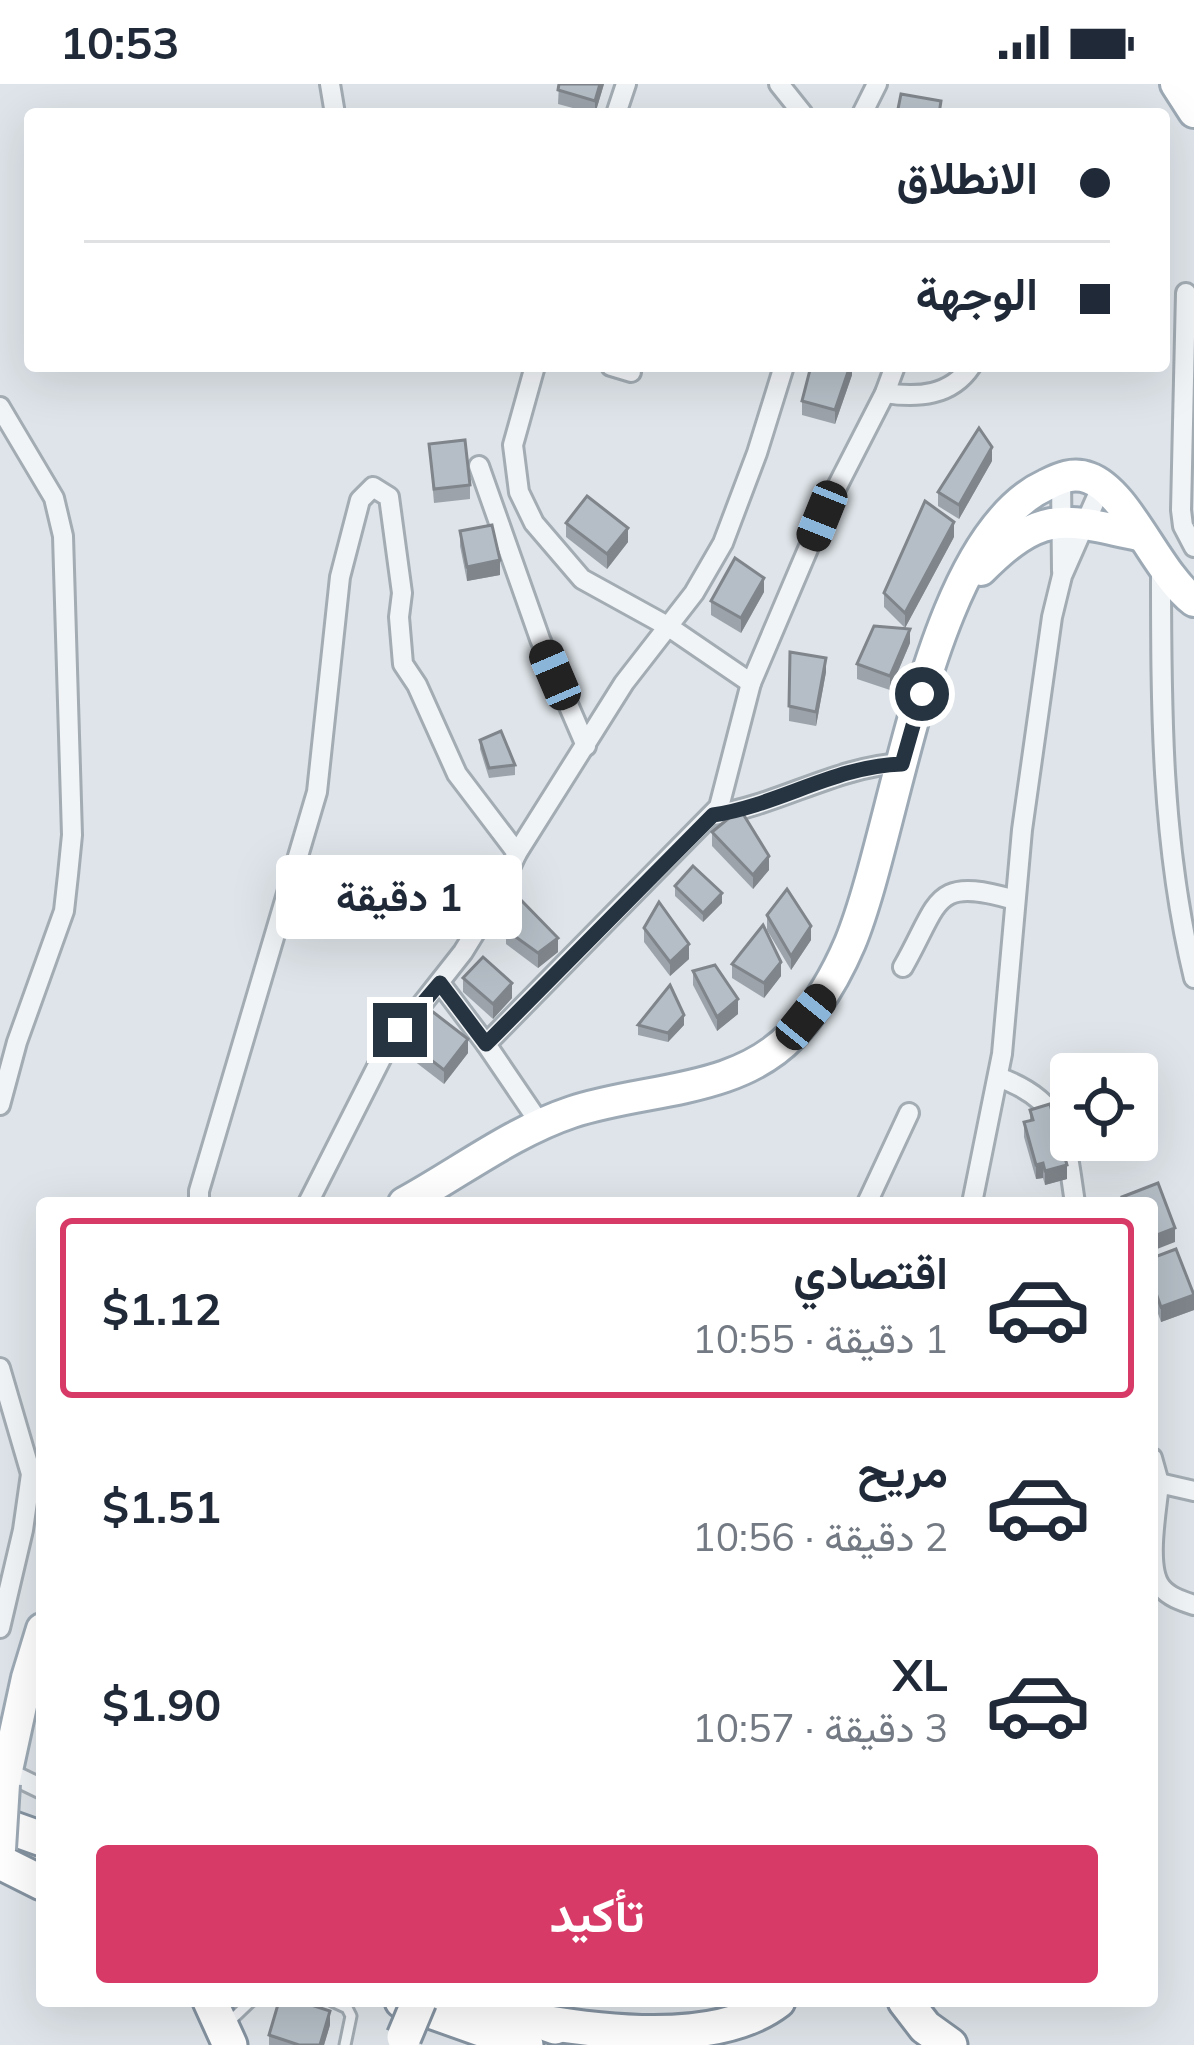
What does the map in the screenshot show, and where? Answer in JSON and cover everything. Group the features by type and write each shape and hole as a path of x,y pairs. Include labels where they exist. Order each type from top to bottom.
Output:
{"highway":[{"path":"0,1824 36,1837"},
{"path":"0,1849 36,1862"},
{"path":"0,1862 36,1879"},
{"path":"491,2007 531,2033 614,2045"},
{"path":"399,2027 712,2042 767,2015 773,2007"},
{"path":"910,2007 925,2027 950,2045"}],"main road":[{"path":"1176,84 1194,112"},
{"path":"415,1197 541,1125 572,1112 704,1084 753,1064 789,1038 823,996 850,942 932,660 960,591 991,531 1025,494 1071,475 1102,485 1161,569 1194,601"},
{"path":"960,591 1006,544 1054,520 1142,536"},
{"path":"0,1849 3,1775 36,1651"}],"street":[{"path":"779,84 798,108"},
{"path":"1186,293 1181,510 1194,548"},
{"path":"533,372 513,445 519,493 534,523 582,579 669,628 752,683"},
{"path":"311,1197 385,1051 440,983 495,901 517,853 624,683 669,628 723,543 782,372"},
{"path":"486,1044 722,801 752,683 822,516 893,372"},
{"path":"885,393 919,397 967,372"},
{"path":"0,407 54,498 67,572 72,835 55,938 9,1041 0,1106"},
{"path":"479,466 540,640 586,746"},
{"path":"1060,478 1075,523"},
{"path":"973,1197 998,1078 1040,694 1075,523 1102,485"},
{"path":"200,1197 316,792 340,577 361,500 373,487 389,497 402,593 403,664 458,774 517,853"},
{"path":"1161,569 1165,794 1175,889 1194,978"},
{"path":"713,815 754,807 847,772 902,764"},
{"path":"903,967 940,901 953,890 975,889 1015,901"},
{"path":"440,983 541,1125"},
{"path":"998,1078 1043,1100 1056,1116 1074,1197"},
{"path":"870,1197 909,1113"},
{"path":"0,1368 31,1474 0,1628"},
{"path":"1158,1483 1194,1491"},
{"path":"1158,1582 1161,1588 1194,1605"},
{"path":"3,1775 36,1787"}],"lane":[{"path":"344,2045 351,2016 345,2007"}],"building":[{"path":"559,84 600,84 595,101 558,90"},
{"path":"901,94 941,101 940,108 898,108"},
{"path":"809,372 848,372 835,410 802,401"},
{"path":"979,428 992,447 959,505 938,492"},
{"path":"465,440 470,485 434,489 429,444"},
{"path":"587,496 628,528 607,554 566,523"},
{"path":"925,501 954,522 905,613 884,593"},
{"path":"492,525 500,560 467,567 460,531"},
{"path":"735,558 764,578 741,618 711,601"},
{"path":"874,626 910,629 890,676 857,664"},
{"path":"790,652 826,658 816,712 789,706"},
{"path":"501,731 515,765 489,768 480,740"},
{"path":"740,809 769,856 753,875 712,832"},
{"path":"693,866 722,893 703,913 675,886"},
{"path":"787,889 811,926 791,956 767,915"},
{"path":"519,898 558,938 538,953 506,930"},
{"path":"659,902 689,944 670,962 644,928"},
{"path":"763,925 781,962 764,983 732,964"},
{"path":"483,957 512,983 493,1004 463,978"},
{"path":"715,965 738,999 717,1017 693,971"},
{"path":"670,985 684,1015 668,1033 638,1025"},
{"path":"433,1012 468,1039 444,1070 409,1043"},
{"path":"1050,1104 1050,1161 1066,1161 1067,1165 1045,1171 1043,1163 1036,1165 1024,1122 1033,1120 1030,1110"},
{"path":"1158,1183 1175,1228 1158,1235 1158,1197 1122,1197"},
{"path":"1176,1249 1194,1295 1161,1307 1158,1256"},
{"path":"277,2007 330,2011 320,2045 299,2045 269,2035"}],"route":[{"path":"400,1030 440,983 486,1044 713,815 754,807 847,772 902,764 922,694"}]}
